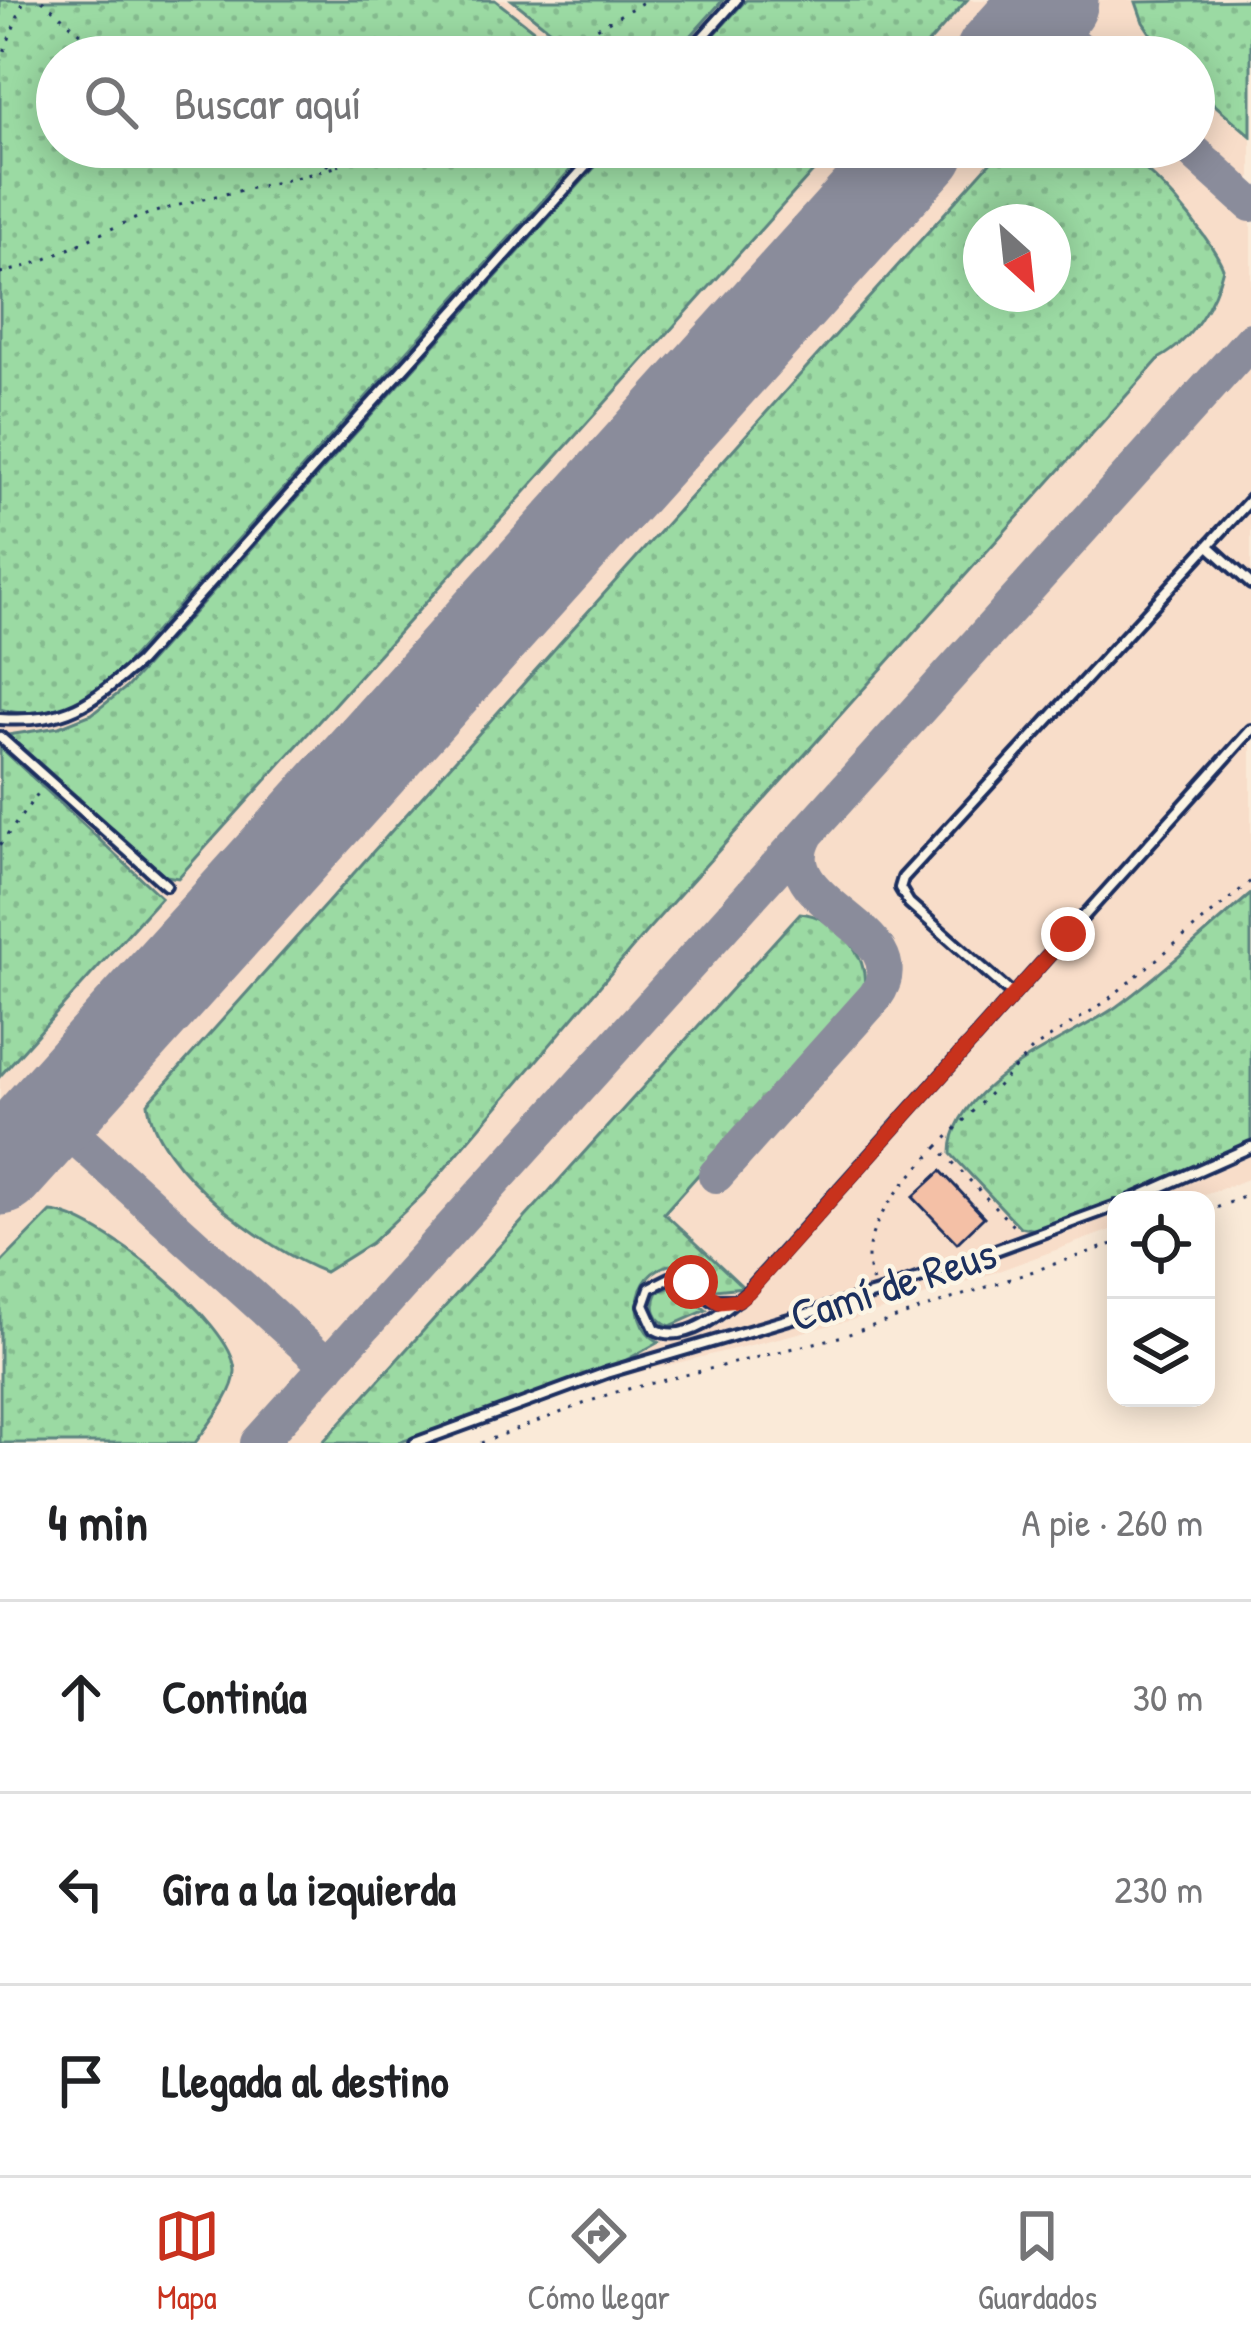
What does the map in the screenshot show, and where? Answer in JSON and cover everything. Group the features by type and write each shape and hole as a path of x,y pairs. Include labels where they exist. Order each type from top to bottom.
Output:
{"lane":[{"path":"704,36 736,0"},
{"path":"0,719 29,721 83,710 139,662 584,168"},
{"path":"1013,995 910,903 901,888 903,878 1251,499"},
{"path":"1209,546 1251,584"},
{"path":"738,1300 712,1300 691,1282 674,1276 656,1282 644,1305 655,1329 673,1336 738,1300 1251,730"},
{"path":"0,736 166,885"},
{"path":"1151,1191 1251,1147"},
{"path":"416,1443 607,1373 881,1292 1107,1209"}],"path":[{"path":"0,62 24,0"},
{"path":"42,0 84,36"},
{"path":"583,36 647,0"},
{"path":"0,273 32,267 93,233 158,211 331,168"},
{"path":"0,844 49,780"},
{"path":"881,1292 869,1276 873,1229 901,1186 1034,1048 1105,1002 1251,881"},
{"path":"938,1147 1027,1238"},
{"path":"1215,1208 1251,1194"},
{"name":"Camí de Reus","path":"482,1443 612,1393 843,1336 1107,1246"}],"shaded area":[{"path":"0,0 1251,0 1251,1178 1215,1191 1107,1191 1107,1231 852,1320 599,1382 427,1443 0,1443"}],"green space":[{"path":"0,0 495,0 541,36 36,36 36,168 572,168 118,673 64,708 33,713 0,709"},
{"path":"512,0 723,0 691,36 557,36"},
{"path":"746,0 967,0 935,36 713,36"},
{"path":"1251,0 1251,136 1215,105 1215,36 1152,36 1136,2"},
{"path":"594,168 816,168 178,878 166,876 8,735 59,727 92,714 127,687"},
{"path":"985,168 1143,168 1174,198 1223,268 1208,307 1191,331 1160,358 645,933 424,1193 371,1243 325,1272 245,1226 170,1154 148,1103"},
{"path":"0,747 161,897 0,1076"},
{"path":"1251,894 1251,1142 1142,1191 1107,1191 1107,1206 1050,1232 1020,1227 951,1154 956,1129 969,1106 1015,1067 1116,1007"},
{"path":"800,913 826,921 847,939 861,963 864,989 664,1213 743,1287 715,1290 689,1267 659,1269 648,1278 638,1304 647,1331 659,1342 608,1370 398,1443 322,1443"},
{"path":"51,1212 72,1217 129,1250 188,1299 228,1350 235,1370 231,1388 195,1443 0,1443 0,1264"},
{"path":"676,1285 706,1310 670,1326 658,1317 654,1303 658,1292"}],"building":[{"path":"941,1171 984,1217 957,1243 913,1197"}],"taxiway":[{"path":"1040,14 1064,36"},
{"path":"1211,168 1251,204"},
{"path":"258,1443 1251,340"},
{"path":"716,1175 875,997 885,973 879,952 864,934 807,880 800,859 806,835"},
{"path":"50,1114 328,1366"}],"runway":[{"path":"1020,36 1052,0"},
{"path":"0,1169 901,168"}],"route":[{"path":"691,1282 719,1302 738,1300 748,1292 1068,934"}]}
